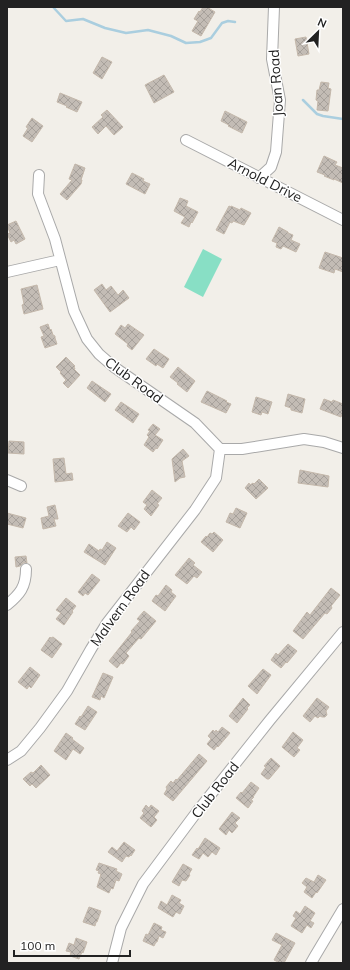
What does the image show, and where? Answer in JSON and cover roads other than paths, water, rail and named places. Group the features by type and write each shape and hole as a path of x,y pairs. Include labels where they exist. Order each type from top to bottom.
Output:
{"street":[{"name":"Joan Road","path":"259,178 271,167 276,152 280,100 272,59 274,7"},
{"name":"Arnold Drive","path":"186,140 343,220"},
{"name":"Club Road","path":"39,175 38,194 54,239 74,311 86,339 99,354 114,367 195,423 220,449"},
{"path":"7,272 60,260"},
{"path":"220,449 242,449 304,439 324,442 343,448"},
{"name":"Malvern Road","path":"7,760 21,751 40,728 67,691 107,623 195,510 216,478 220,449"},
{"path":"7,480 21,486"},
{"path":"7,605 15,599 22,589 26,579 26,569"},
{"name":"Club Road","path":"112,963 121,928 143,884 201,806 343,632"},
{"path":"311,963 343,909"}],"waterway":[{"path":"53,7 66,21 83,19 105,28 126,33 148,30 171,36 186,43 200,42 211,38 222,23 228,21 235,22"},
{"path":"303,100 317,114 343,119"}]}
